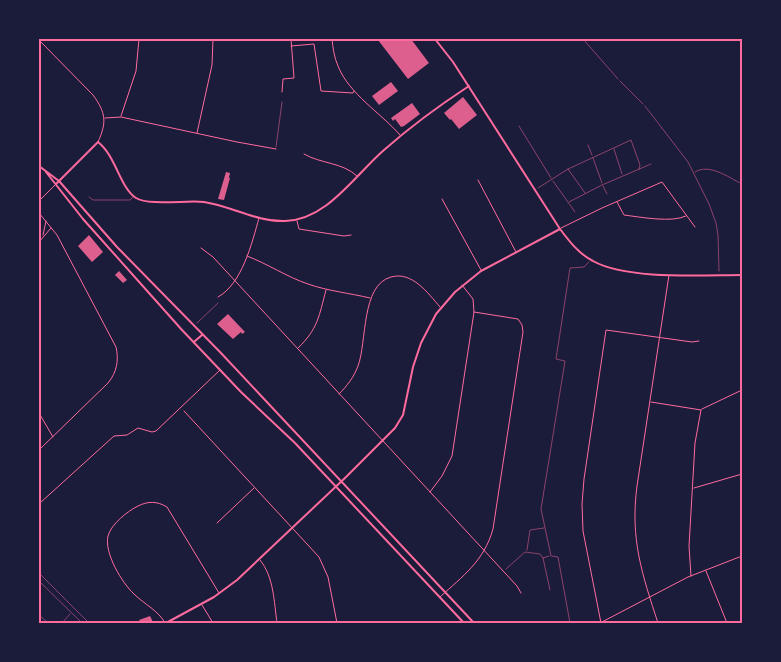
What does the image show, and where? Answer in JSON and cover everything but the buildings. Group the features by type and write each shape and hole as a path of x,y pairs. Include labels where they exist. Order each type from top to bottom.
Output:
{"street":[{"path":"121,117 136,71 139,39"},
{"path":"196,133 212,65 213,39"},
{"path":"282,92 283,79 296,79 291,39"},
{"path":"314,39 321,91 352,93 355,91"},
{"path":"332,39 338,66 355,91 401,136"},
{"path":"435,39 469,86 560,229 570,242 591,260 610,269 619,270 669,274 742,276"},
{"path":"39,40 93,95 105,118 104,130 98,142 39,201"},
{"path":"291,46 314,44"},
{"path":"98,142 108,153 126,186 139,199 205,202 283,222 297,219 324,206 342,192 373,160 401,136 469,86"},
{"path":"105,118 121,117 276,149"},
{"path":"304,154 311,158 346,167 358,176"},
{"path":"39,166 59,181 117,247 474,623"},
{"path":"46,172 55,185 194,342 290,438 462,622 458,623"},
{"path":"478,180 516,252"},
{"path":"219,594 166,508 155,502 146,502 128,513 108,534 107,543 115,566 125,585 162,618 165,623 202,604 219,594 259,560 395,428 403,414 420,343 441,307 462,285 481,271 560,229 616,201 662,182 695,227"},
{"path":"442,199 481,271"},
{"path":"616,201 624,215 679,218 686,216"},
{"path":"39,213 52,228 116,347 118,360 115,373 108,383 39,450"},
{"path":"218,297 225,293 234,281 247,256 259,217"},
{"path":"297,219 299,230 344,236 351,235"},
{"path":"43,236 46,221"},
{"path":"39,242 52,228"},
{"path":"201,248 207,251 297,348 485,551 517,586 521,593"},
{"path":"247,256 270,265 292,278 326,289 370,299"},
{"path":"658,623 638,556 634,515 669,274"},
{"path":"339,394 348,384 358,367 370,299 375,288 382,281 390,277 400,276 410,279 419,284 441,307"},
{"path":"429,492 442,476 452,456 474,312 473,299 462,285"},
{"path":"297,348 315,328 326,289"},
{"path":"440,598 473,567 485,551 493,529 523,329 521,322 513,318 474,312"},
{"path":"699,341 692,342 606,330 582,504 585,545 600,623 691,576 742,556"},
{"path":"194,342 202,335"},
{"path":"40,503 114,436 127,435 139,428 154,432 220,370"},
{"path":"650,402 701,410 742,390"},
{"path":"691,576 689,546 695,443 701,410"},
{"path":"184,411 320,557 325,567 337,623"},
{"path":"39,413 53,437"},
{"path":"693,488 742,474"},
{"path":"216,523 255,488"},
{"path":"259,560 267,569 277,623"},
{"path":"706,570 727,623"},
{"path":"202,604 213,623"}],"lane":[{"path":"620,81 642,104"},
{"path":"276,149 282,102"},
{"path":"89,198 93,200 130,200 134,196"},
{"path":"181,408 184,411"}],"path":[{"path":"583,39 620,81"},
{"path":"642,104 672,139 694,173 716,223 719,275"},
{"path":"519,126 575,212"},
{"path":"536,190 568,169 631,140 640,165 639,169"},
{"path":"588,145 607,194"},
{"path":"613,147 623,176"},
{"path":"568,203 602,185 651,164"},
{"path":"694,173 702,168 710,169 742,184"},
{"path":"568,169 586,194"},
{"path":"551,556 541,509 565,361 556,359 570,268 584,267 591,260"},
{"path":"197,323 218,303"},
{"path":"527,552 530,530 546,528"},
{"path":"505,570 521,554 527,552 540,554 543,558 550,590"},
{"path":"543,558 558,557 570,623"},
{"path":"39,573 89,623"},
{"path":"39,581 82,623"},
{"path":"62,623 75,609"},
{"path":"39,616 48,623"}]}
